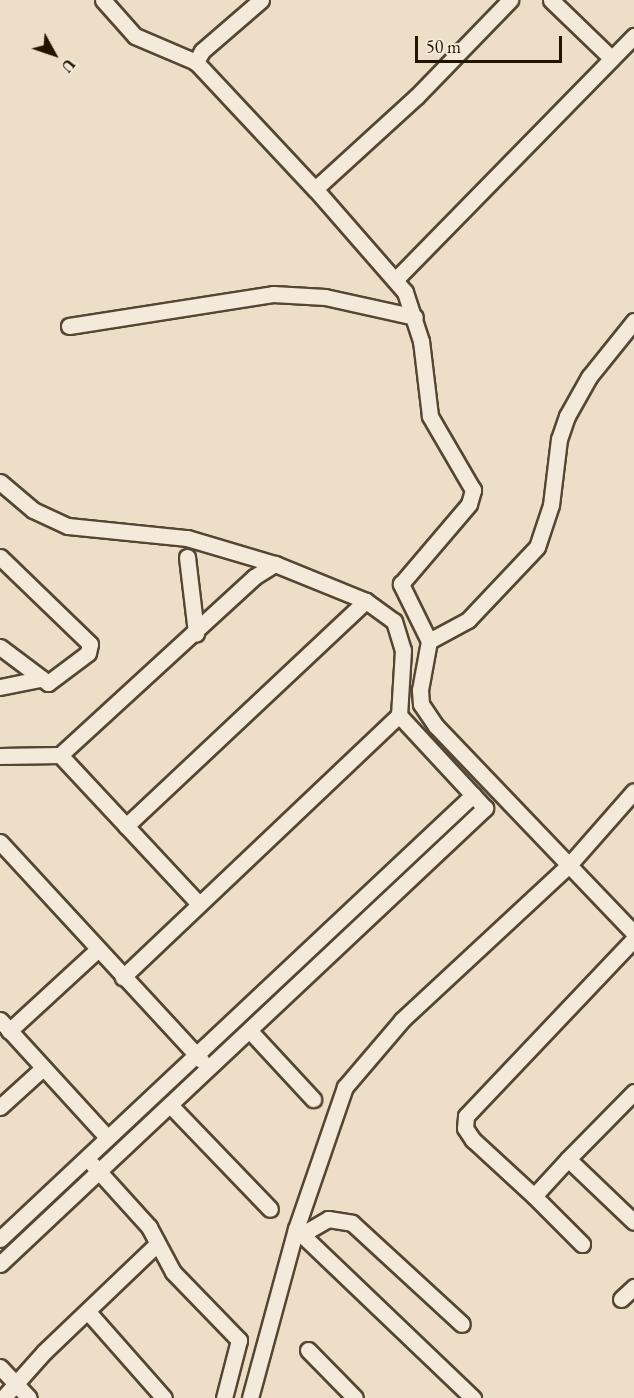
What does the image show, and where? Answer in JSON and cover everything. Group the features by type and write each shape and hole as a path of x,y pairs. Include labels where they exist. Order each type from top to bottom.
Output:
{"street":[{"path":"104,0 135,36 196,62 397,278 415,317 430,416 473,490 469,504 400,584 429,641 420,690 428,716 634,933"},
{"path":"196,62 202,51 261,0"},
{"path":"315,189 417,96 510,0"},
{"path":"551,0 611,58"},
{"path":"397,278 634,36"},
{"path":"69,326 273,294 325,297 415,317"},
{"path":"429,641 468,620 537,547 551,505 560,439 567,416 589,377 634,321"},
{"path":"0,482 33,510 68,526 187,538 275,564 366,601 394,621 401,634 399,715 485,808 250,1032 98,1170 0,1264"},
{"path":"0,557 90,644 88,653 48,683 0,647"},
{"path":"187,557 196,633"},
{"path":"0,756 60,755 196,633 254,577 275,564"},
{"path":"126,826 366,601"},
{"path":"0,687 40,679"},
{"path":"123,977 399,715"},
{"path":"60,755 199,904"},
{"path":"250,1398 333,1118 358,1069 465,958 569,865 634,791"},
{"path":"16,1249 1,1236 473,795"},
{"path":"0,842 208,1068"},
{"path":"582,1244 473,1140 465,1128 466,1116 634,939"},
{"path":"97,950 5,1026 107,1137"},
{"path":"250,1032 313,1099"},
{"path":"0,1107 43,1068"},
{"path":"534,1196 634,1092"},
{"path":"170,1105 270,1209"},
{"path":"86,1158 149,1227 156,1245 173,1272 239,1340 224,1398"},
{"path":"568,1159 634,1222"},
{"path":"300,1231 328,1219 352,1223 462,1324"},
{"path":"300,1231 473,1398"},
{"path":"3,1398 15,1383 156,1245"},
{"path":"621,1299 634,1287"},
{"path":"89,1313 164,1398"},
{"path":"308,1350 352,1397"},
{"path":"0,1367 29,1398"}]}
